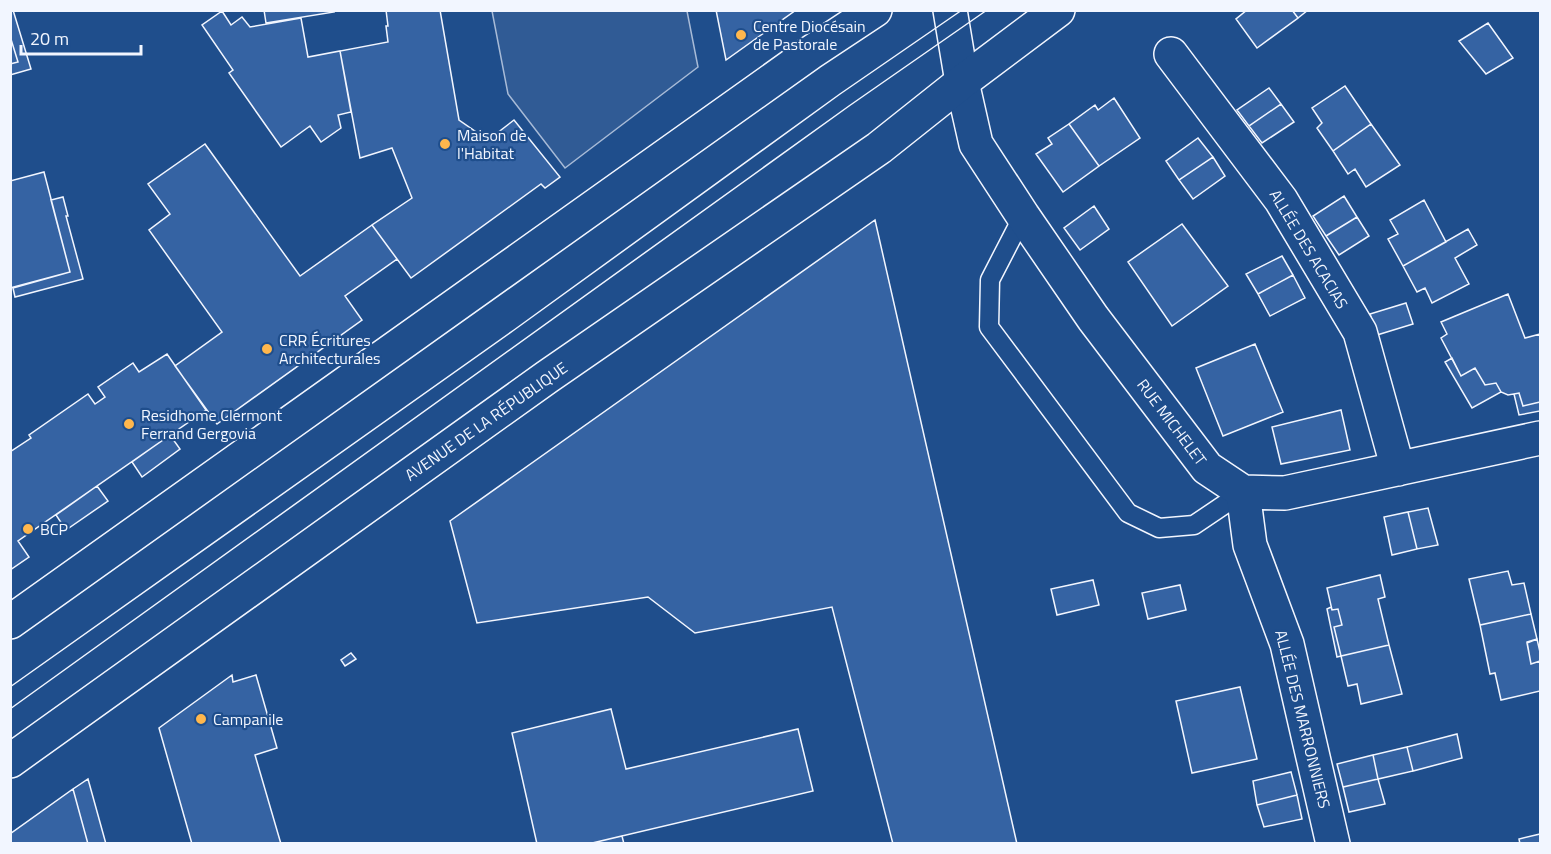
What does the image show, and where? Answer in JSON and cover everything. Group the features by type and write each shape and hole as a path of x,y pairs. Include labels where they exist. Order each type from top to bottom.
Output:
{"main road":[{"path":"10,622 810,53 875,10"},
{"path":"950,10 962,82"},
{"name":"AVENUE DE LA RÉPUBLIQUE","path":"10,761 547,377 879,148 1058,10"},
{"name":"ALLÉE DES ACACIAS","path":"1171,54 1281,200 1360,332 1398,469"},
{"name":"RUE MICHELET","path":"962,82 976,144 1023,216 1093,318 1207,468 1243,492"},
{"path":"1243,492 1286,492 1540,438"},
{"name":"ALLÉE DES MARRONNIERS","path":"1243,492 1250,544 1287,644 1332,843"}],"lane":[{"path":"1023,216 990,280 989,327 1128,513 1159,528 1194,525 1243,492"}],"shaded area":[{"path":"492,11 687,11 698,67 565,168 508,94"}],"building":[{"path":"10,10 13,10 31,69 10,75 10,64 18,62 10,36"},
{"path":"264,10 333,10 334,12 266,23"},
{"name":"Maison de l'Habitat","path":"386,10 440,10 459,120 488,140 514,120 560,177 545,188 541,184 411,278 372,225 412,198 392,148 360,158 340,51 388,42"},
{"name":"Centre Diocésain de Pastorale","path":"716,10 796,10 726,60"},
{"path":"1247,10 1292,10 1298,18 1257,48 1236,19"},
{"path":"1292,10 1308,10 1298,18"},
{"path":"222,11 231,25 242,17 250,27 301,18 308,57 340,51 351,112 338,115 341,128 321,142 310,126 281,147 229,73 233,70 202,25"},
{"path":"1488,23 1513,58 1486,74 1459,41"},
{"path":"10,36 18,62 10,64"},
{"path":"1345,86 1371,124 1333,151 1317,128 1322,123 1312,108"},
{"path":"1269,88 1281,104 1249,126 1237,110"},
{"path":"1114,98 1140,138 1099,166 1069,124 1095,105 1098,110"},
{"path":"1281,104 1294,122 1262,143 1249,126"},
{"path":"1069,124 1099,166 1063,192 1036,154 1052,144 1048,138"},
{"path":"1371,124 1400,165 1366,187 1355,169 1348,174 1333,151"},
{"path":"1198,138 1213,157 1179,180 1166,161"},
{"path":"205,144 300,276 372,225 397,259 345,296 362,320 217,424 175,366 222,332 149,230 170,214 148,184"},
{"path":"1213,157 1225,176 1193,199 1179,180"},
{"path":"44,172 70,272 10,288 10,181"},
{"path":"1344,196 1357,217 1326,236 1313,216"},
{"path":"63,197 83,279 15,297 13,288 70,272 51,200"},
{"path":"1424,200 1446,242 1403,266 1388,239 1398,234 1390,220"},
{"path":"1094,206 1109,229 1080,250 1064,228"},
{"path":"1357,217 1369,236 1339,255 1326,236"},
{"path":"875,220 1017,844 893,844 832,607 695,633 648,597 477,623 450,521"},
{"path":"1182,224 1228,286 1172,326 1128,262"},
{"path":"1468,229 1477,245 1455,258 1469,284 1432,303 1425,288 1417,292 1403,266"},
{"path":"1282,256 1293,275 1258,294 1246,274"},
{"path":"1293,275 1305,298 1270,316 1258,294"},
{"path":"1508,294 1525,338 1540,334 1540,402 1523,406 1519,393 1508,395 1501,392 1496,383 1485,385 1475,368 1461,376 1441,338 1447,334 1441,322"},
{"path":"1406,303 1413,324 1377,335 1370,314"},
{"path":"1255,344 1283,412 1223,436 1196,368"},
{"path":"167,354 206,410 18,541 29,557 10,570 10,452 31,438 29,435 88,394 95,404 105,397 98,387 133,363 139,372"},
{"path":"1452,358 1461,376 1475,368 1485,385 1496,383 1501,392 1472,408 1445,362"},
{"path":"1519,393 1523,406 1540,402 1540,411 1519,415 1514,394"},
{"path":"1341,410 1350,450 1281,464 1272,427"},
{"path":"170,435 180,449 142,477 132,462"},
{"path":"97,486 108,501 66,530 56,515"},
{"path":"1428,508 1438,545 1417,549 1408,512"},
{"path":"1408,512 1417,549 1392,555 1384,517"},
{"path":"1508,571 1512,585 1524,583 1531,614 1480,625 1469,579"},
{"path":"1380,575 1385,597 1378,599 1389,645 1341,656 1334,627 1342,625 1338,609 1332,610 1327,588"},
{"path":"1093,580 1099,605 1057,615 1051,589"},
{"path":"1180,585 1186,610 1148,619 1142,593"},
{"path":"1331,607 1332,610 1338,609 1342,625 1334,627 1341,656 1337,657 1327,609"},
{"path":"1531,614 1537,639 1527,643 1531,664 1540,661 1540,691 1501,700 1495,673 1490,674 1480,625"},
{"path":"1537,639 1540,661 1531,664 1527,642"},
{"path":"1389,645 1402,694 1361,704 1357,684 1348,686 1341,656"},
{"path":"351,653 356,659 345,666 341,660"},
{"path":"232,675 233,682 256,675 277,748 255,755 281,844 192,844 159,728"},
{"path":"1240,687 1257,759 1192,773 1176,701"},
{"path":"611,709 626,769 798,729 813,791 588,844 537,844 512,733"},
{"path":"1457,734 1462,758 1413,771 1407,747"},
{"path":"1407,747 1413,771 1378,779 1373,755"},
{"path":"1373,755 1378,779 1343,787 1337,764"},
{"path":"1291,772 1297,795 1257,805 1253,781"},
{"path":"88,779 106,844 88,844 73,789"},
{"path":"1378,779 1385,804 1349,812 1343,787"},
{"path":"73,789 88,844 10,844 10,834"},
{"path":"1297,795 1302,819 1264,827 1257,805"},
{"path":"1540,834 1540,844 1520,844 1519,839"},
{"path":"622,836 624,844 588,844"}],"tram line":[{"path":"10,687 514,330 840,94 962,10"},
{"path":"10,709 849,106 987,10"}],"place":[{"name":"Centre Diocésain de Pastorale","path":"741,35"},
{"name":"Maison de l'Habitat","path":"445,144"},
{"name":"CRR Écritures Architecturales","path":"267,349"},
{"name":"Residhome Clermont Ferrand Gergovia","path":"129,424"},
{"name":"BCP","path":"28,529"},
{"name":"Campanile","path":"201,719"}]}
